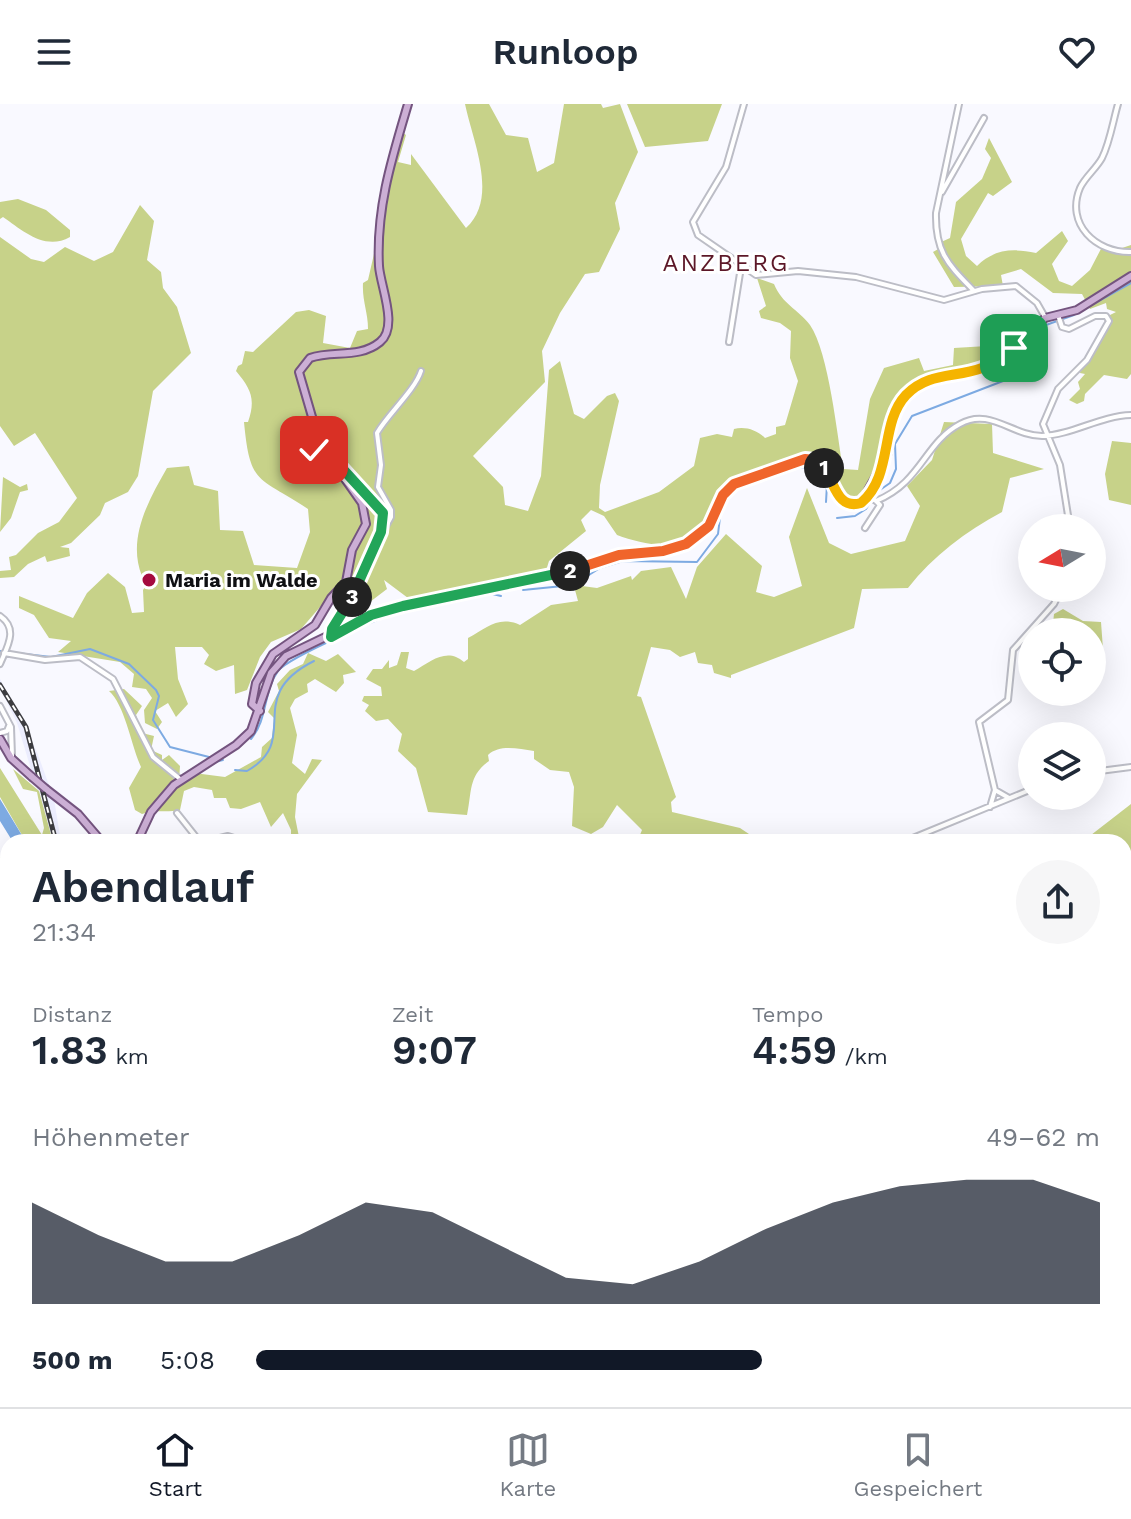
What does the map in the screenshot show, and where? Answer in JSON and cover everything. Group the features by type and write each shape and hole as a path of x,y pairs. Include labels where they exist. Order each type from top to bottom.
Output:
{"main road":[{"path":"260,711 252,704 258,678 276,650 315,625 331,598 346,582 352,550 366,524 362,503 343,476 313,459 316,430 299,372 310,358 347,355 380,343 385,337 388,316 379,266 381,200 408,104"},
{"path":"141,834 156,804 180,779 224,753 251,731 277,663 371,615 433,598 573,571 619,555 680,546 709,526 723,495 734,484 800,460 819,463 846,503 857,504 872,499 887,456 894,414 909,392 931,378 986,367 1014,348 1045,318 1059,318 1077,310 1131,276"},
{"path":"1,741 11,758 78,814 95,834"}],"street":[{"path":"744,104 726,167 693,222 698,235 727,253 741,267 762,276 798,271 856,277 944,300 1002,286 1019,287 1039,306 1045,318"},
{"path":"959,104 936,213 939,246 956,275 974,291"},
{"path":"1118,104 1102,157 1080,190 1076,214 1079,225 1101,247 1131,252"},
{"path":"941,192 950,182 984,118"},
{"path":"729,342 741,267"},
{"path":"1059,318 1069,329 1098,315 1104,315 1109,321 1087,360 1055,394 1043,421 1061,470 1068,514"},
{"path":"373,549 383,537 391,514 378,487 381,465 375,437 398,401 417,382 421,371"},
{"path":"872,499 901,488 942,439 963,422 987,418 1026,433 1048,435 1107,417 1131,415"},
{"path":"323,467 340,466 381,510 383,524 358,590 344,606 331,637"},
{"path":"865,528 880,505 872,499"},
{"path":"990,807 995,790 979,722 1008,700 1013,650 1055,602"},
{"path":"0,616 8,621 11,631 0,664"},
{"path":"6,650 45,660 80,657 113,679 153,757 180,779"},
{"path":"0,706 9,724 11,758"},
{"path":"1,741 9,724"},
{"path":"1106,770 1131,767"},
{"path":"995,790 1009,798"},
{"path":"923,834 1018,794"},
{"path":"177,813 195,834"}],"shaded area":[{"path":"0,679 37,752 54,799 60,834 51,834 17,723 0,688"}],"green space":[{"path":"465,104 489,104 506,135 528,138 537,172 554,163 564,104 601,104 603,108 620,104 638,152 615,203 620,229 599,272 585,274 560,313 542,351 545,382 473,456 503,487 505,505 528,511 541,476 549,370 560,361 574,414 584,419 607,396 615,393 619,401 600,485 599,508 605,512 659,492 694,466 700,438 717,434 732,437 734,429 738,428 751,429 765,438 776,434 776,427 785,425 798,381 790,358 791,331 780,323 761,318 759,311 766,306 757,278 774,284 781,297 810,325 817,338 827,374 843,469 858,470 870,399 884,368 919,358 924,371 953,365 954,348 987,346 1013,333 1018,320 1037,319 1017,344 999,358 979,367 928,375 906,391 895,408 886,453 862,497 851,501 845,497 814,457 771,468 731,484 700,532 678,543 654,544 617,535 604,516 591,510 581,520 586,531 549,561 545,574 412,601 384,580 387,589 362,608 358,605 365,598 362,593 364,584 346,577 301,629 271,642 260,657 247,690 235,694 234,665 216,671 204,664 209,655 202,647 175,647 178,679 188,704 176,717 168,703 155,711 162,722 157,729 145,723 144,710 152,698 146,689 132,687 134,674 120,662 58,652 71,641 49,638 34,615 19,608 19,596 73,618 87,593 108,573 125,587 132,613 144,612 143,590 151,578 142,576 138,562 138,534 147,507 167,468 189,466 194,485 218,491 220,530 243,531 254,565 297,568 310,532 308,509 267,484 254,469 246,443 244,422 248,422 252,407 251,395 236,371 242,364 245,351 253,352 296,312 309,310 326,316 323,343 350,348 357,331 368,329 363,283 368,280 402,132 406,135 398,162 411,165 411,154 466,228 476,216 482,186 478,152"},
{"path":"627,104 722,104 708,141 645,147"},
{"path":"989,138 1012,182 993,196 988,193 961,239 966,256 977,266 990,256 1004,251 1036,253 1062,231 1068,241 1052,264 1059,281 1072,286 1090,270 1103,245 1119,249 1131,245 1131,374 1127,379 1104,375 1085,394 1084,401 1077,404 1069,400 1080,389 1078,382 1085,374 1080,373 1081,367 1108,322 1106,317 1116,312 1107,309 1106,303 1090,309 1082,294 1053,293 1021,269 1001,275 1003,286 954,287 933,252 940,248 939,243 950,238 956,202 982,179 991,158 985,149"},
{"path":"18,199 46,210 70,230 70,237 61,241 43,241 3,217 0,219 0,202"},
{"path":"140,205 154,221 147,260 161,272 163,288 177,307 191,353 153,391 138,476 128,492 105,503 100,515 71,543 60,547 69,548 70,556 47,562 45,556 28,564 14,577 0,578 0,571 11,570 9,557 16,555 38,533 59,522 77,498 35,433 14,446 0,426 0,237 31,259 44,262 65,247 94,261 113,252"},
{"path":"944,422 992,424 993,453 1044,469 1010,478 1002,512 951,545 908,588 862,589 854,628 731,675 731,678 714,673 712,665 698,663 695,652 680,657 670,650 651,647 637,696 641,697 676,797 671,802 672,812 740,828 749,834 640,834 642,830 617,805 603,827 591,834 572,826 574,787 569,772 550,770 534,759 534,751 516,748 498,749 488,755 489,761 474,779 467,815 428,812 416,768 398,751 402,734 388,719 376,721 365,711 369,705 362,701 364,696 382,696 381,687 366,679 373,669 382,669 389,660 389,668 397,665 401,652 409,652 406,668 414,671 445,656 464,662 468,659 468,638 493,624 505,621 520,625 551,605 578,601 575,590 582,586 597,588 631,576 632,580 641,571 671,567 686,599 697,567 726,534 762,566 756,592 774,597 802,586 789,537 807,488 829,543 851,554 905,541 920,506 907,486 932,460"},
{"path":"1112,441 1131,443 1131,505 1109,500 1105,474"},
{"path":"3,477 20,487 27,484 28,490 20,492 11,518 0,532"},
{"path":"1063,609 1078,618 1054,618 1054,614"},
{"path":"308,653 326,661 338,654 356,672 343,675 344,683 336,692 315,679 307,684 308,692 295,699 290,708 297,735 292,763 305,774 312,759 322,760 297,794 295,817 298,834 291,834 283,813 271,827 260,802 241,809 230,808 226,798 214,798 212,790 194,787 184,791 180,810 142,814 135,810 129,788 141,767 124,715 109,691 124,689 142,706 136,715 142,733 154,736 151,750 162,755 162,760 169,755 180,766 179,781 194,773 225,777 261,757 262,747 272,738 274,718 268,712 279,691 277,684 290,670 303,664"},
{"path":"0,768 41,834 21,834 0,797"},
{"path":"13,769 39,791 51,834 42,834 44,828 37,792 23,789"},
{"path":"1131,804 1131,834 1092,834"}],"water":[{"path":"0,799 21,834 8,834 0,821"}],"waterway":[{"path":"837,518 855,516 866,509 877,492 890,483 896,469 895,444 912,416 1016,376 1046,325 1074,315 1131,283"},
{"path":"748,483 787,470 811,468 827,484 826,502"},
{"path":"523,590 573,585 600,568 623,561 697,562 718,534 721,509"},
{"path":"484,592 501,596"},
{"path":"251,739 260,723 273,679 286,664 341,636 412,607"},
{"path":"0,651 51,657 90,649 129,664 159,696 153,720 170,747 209,757"},
{"path":"235,770 247,771 263,759 271,745 276,703 281,689 293,675 314,661"},
{"path":"215,762 223,760"}],"railway":[{"path":"0,685 26,727 54,834"}],"place":[{"name":"Maria im Walde","path":"149,580"}],"district":[{"name":"ANZBERG","path":"726,263"}],"route":[{"path":"314,450 312,456 316,464 323,467 324,464 340,466 381,510 384,520 358,590 344,606 331,637 371,615 448,594 573,571 619,555 663,551 680,546 693,540 709,526 723,495 734,484 800,460 811,459 819,463 828,473 841,500 853,505 861,503 883,466 894,414 909,392 931,378 986,367 1014,348"}]}
